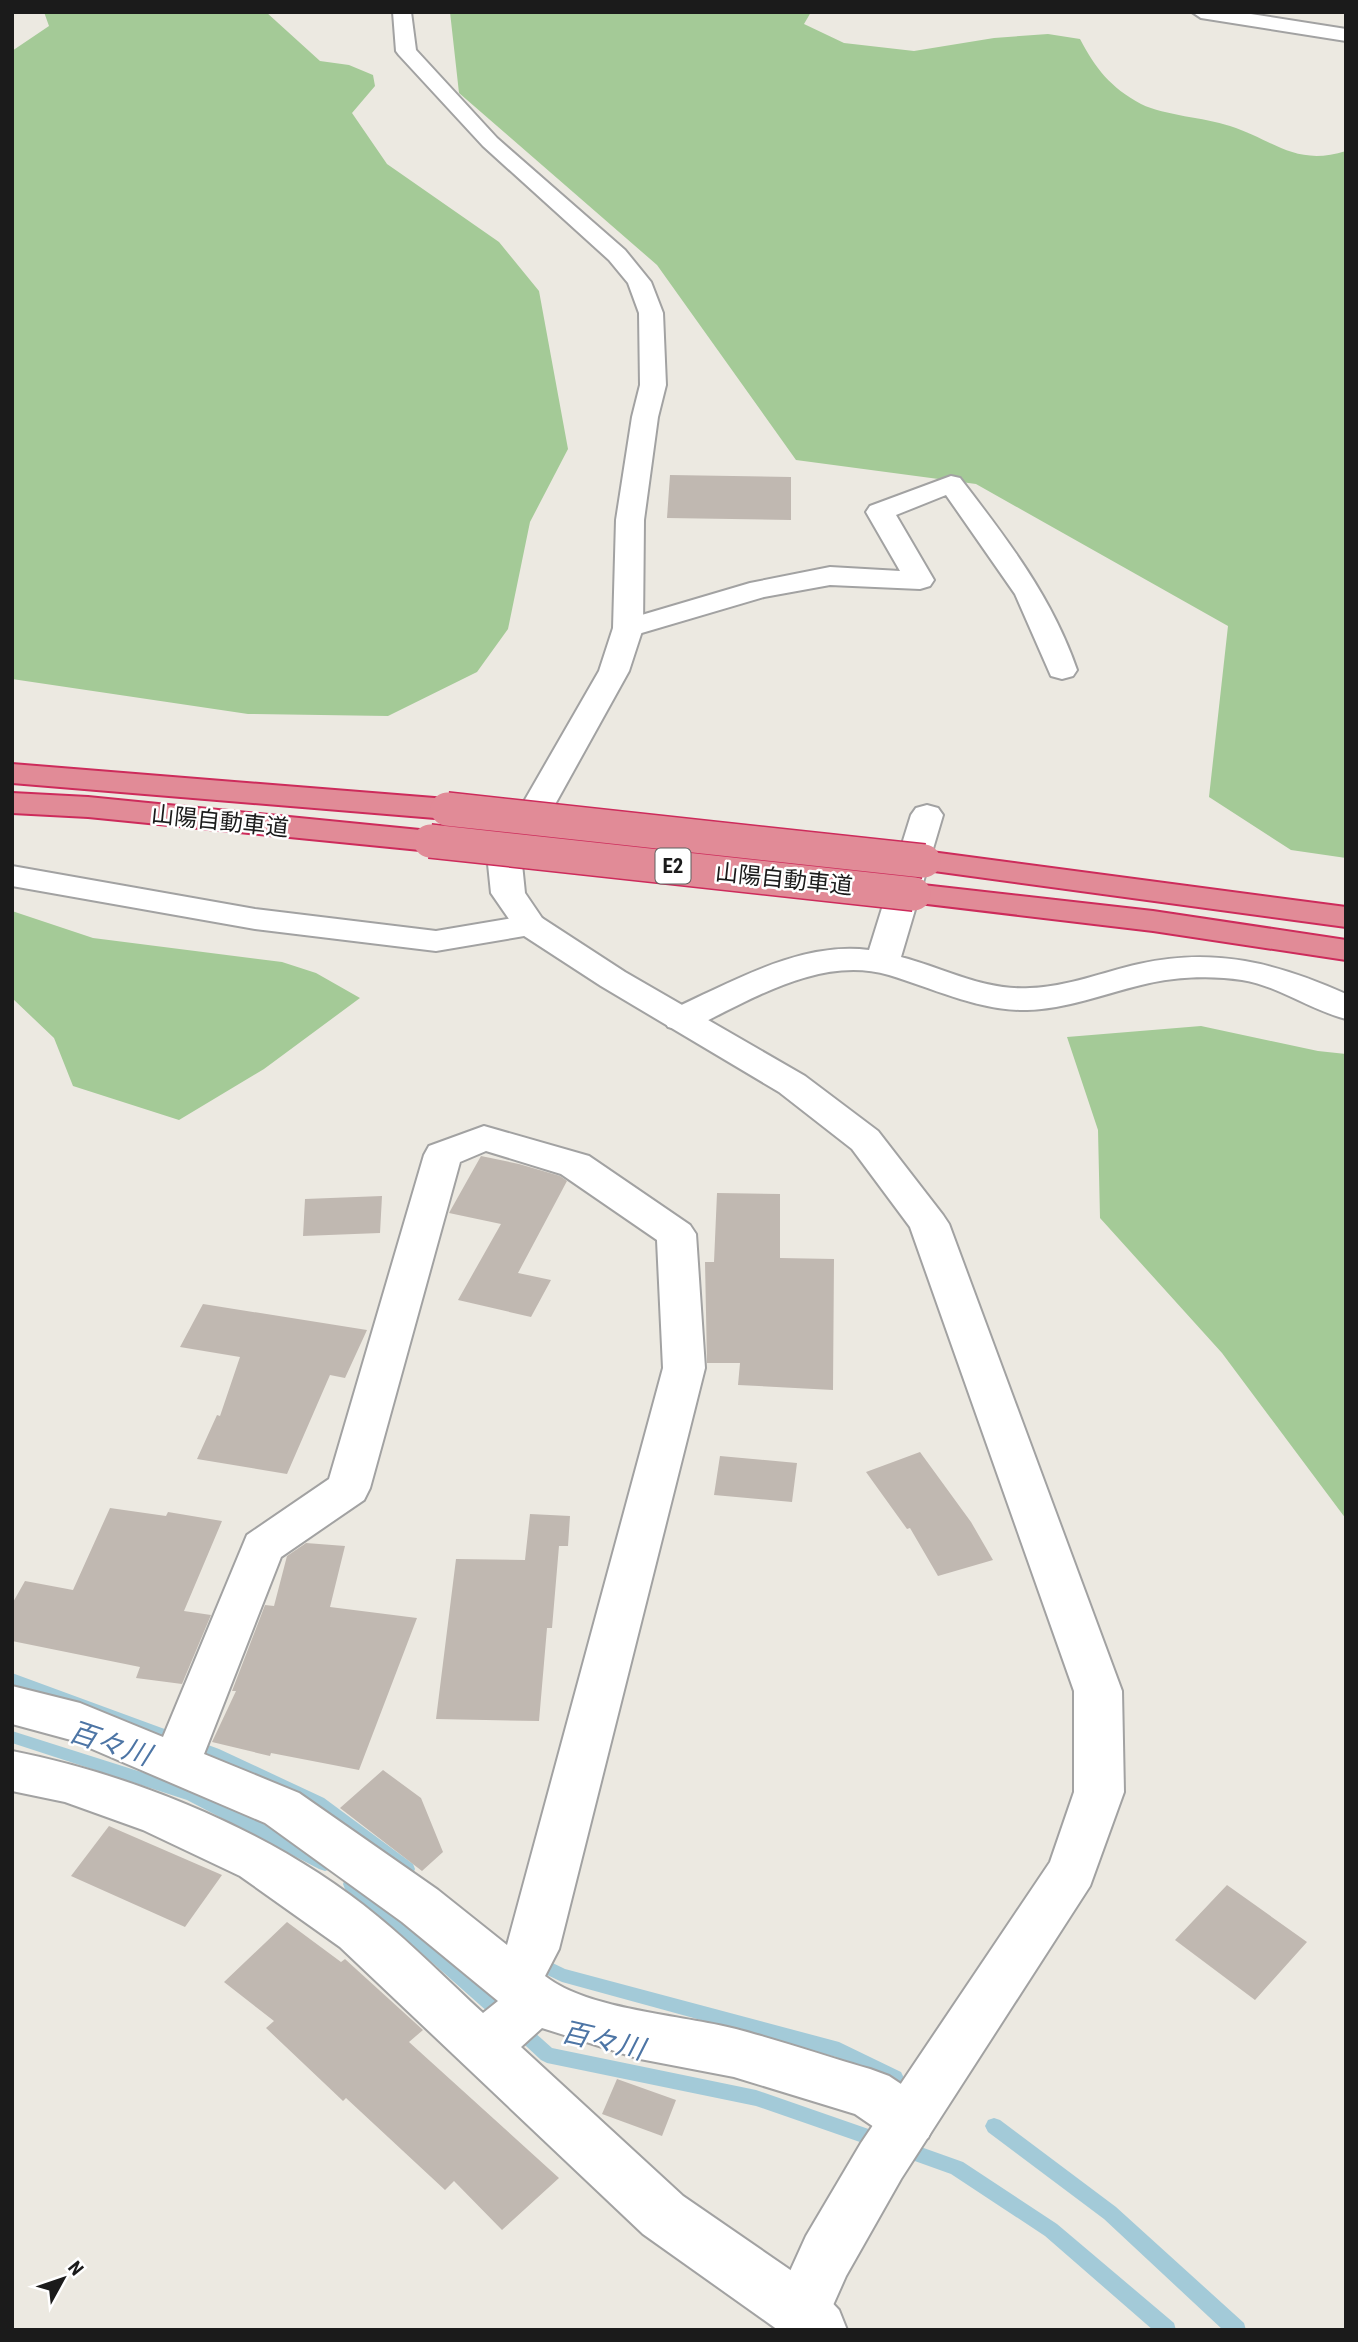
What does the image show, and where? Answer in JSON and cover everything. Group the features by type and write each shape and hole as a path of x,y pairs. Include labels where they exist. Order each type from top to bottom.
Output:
{"highway":[{"name":"山陽自動車道","path":"12,773 447,809 924,861 1346,917"},
{"name":"山陽自動車道","path":"12,803 88,807 430,841 914,894 1153,921 1346,950"}],"street":[{"path":"12,1705 182,1749 282,1808 420,1906 516,1999 663,2216 810,2320 826,2256 897,2137 1072,1871 1099,1792 1098,1691 929,1224 865,1140 792,1084 613,979 530,925 508,893 505,864 614,671 628,628 630,520 645,417 653,385 651,313 639,282 617,255 490,142 407,51 402,12"},
{"path":"1201,12 1346,35"},
{"path":"628,628 760,589 830,576 920,580 880,512 951,484 1006,554 1052,635 1062,670"},
{"path":"882,963 927,815"},
{"path":"12,876 255,919 436,941 530,925"},
{"path":"681,1019 792,969 837,959 865,958 926,978 1009,999 1054,997 1158,971 1244,970 1346,1008"},
{"path":"182,1749 263,1547 348,1488 443,1155 484,1138 575,1165 676,1234 684,1368 516,1999"},
{"path":"12,1772 66,1782 160,1815 258,1861 358,1931 516,1999 640,2035 734,2053 870,2094 897,2137"}],"green space":[{"path":"44,12 266,12 320,61 349,65 373,75 375,86 352,113 387,164 499,242 539,291 568,449 530,522 508,629 477,672 388,716 248,714 12,679 12,51 49,26"},
{"path":"450,12 811,12 804,24 844,43 914,51 994,38 1048,34 1080,39 1098,68 1112,84 1130,98 1151,108 1230,126 1298,154 1313,156 1346,151 1346,858 1291,850 1209,797 1228,626 976,484 796,460 657,265 459,93"},
{"path":"12,911 93,938 282,962 316,973 360,998 264,1069 179,1120 73,1086 54,1038 12,998"},
{"path":"1201,1026 1318,1051 1346,1054 1346,1519 1222,1353 1100,1218 1098,1130 1067,1037"}],"building":[{"path":"670,475 791,477 791,520 667,518"},
{"path":"481,1156 519,1164 560,1176 567,1181 518,1273 551,1280 531,1317 458,1300 501,1224 449,1213"},
{"path":"717,1193 780,1194 780,1258 834,1259 833,1390 738,1385 740,1363 707,1363 705,1262 714,1262"},
{"path":"382,1196 380,1233 303,1236 305,1199"},
{"path":"203,1304 367,1330 345,1378 330,1375 287,1474 197,1459 217,1415 220,1416 240,1357 180,1347"},
{"path":"920,1452 971,1522 993,1560 938,1576 910,1528 907,1529 866,1472"},
{"path":"720,1456 797,1463 792,1502 714,1495"},
{"path":"110,1508 166,1516 168,1512 222,1521 184,1611 211,1615 182,1684 136,1678 140,1667 12,1641 12,1604 25,1581 73,1590"},
{"path":"530,1514 570,1516 568,1546 559,1546 552,1628 547,1628 539,1721 436,1719 456,1559 525,1560"},
{"path":"306,1543 345,1546 330,1607 417,1618 359,1770 271,1753 270,1756 212,1742 236,1691 232,1691 265,1605 274,1606 287,1556"},
{"path":"383,1770 421,1798 443,1852 422,1871 340,1808"},
{"path":"109,1826 222,1875 185,1927 71,1876"},
{"path":"1227,1885 1307,1942 1255,2000 1175,1940"},
{"path":"287,1922 341,1962 345,1959 423,2030 409,2042 559,2178 502,2230 454,2181 445,2190 346,2098 343,2101 266,2028 274,2021 224,1982"},
{"path":"617,2079 676,2100 662,2136 602,2114"}],"waterway":[{"path":"12,1679 214,1753 318,1803 407,1869"},
{"name":"百々川","path":"12,1737 192,1795 325,1864"},
{"name":"百々川","path":"351,1884 504,2016"},
{"path":"534,1961 562,1975 839,2050 895,2078"},
{"name":"百々川","path":"518,2028 547,2055 756,2098 880,2141"},
{"path":"994,2126 1110,2213 1237,2330"},
{"name":"百々川","path":"904,2149 957,2168 1051,2230 1167,2330"}]}
